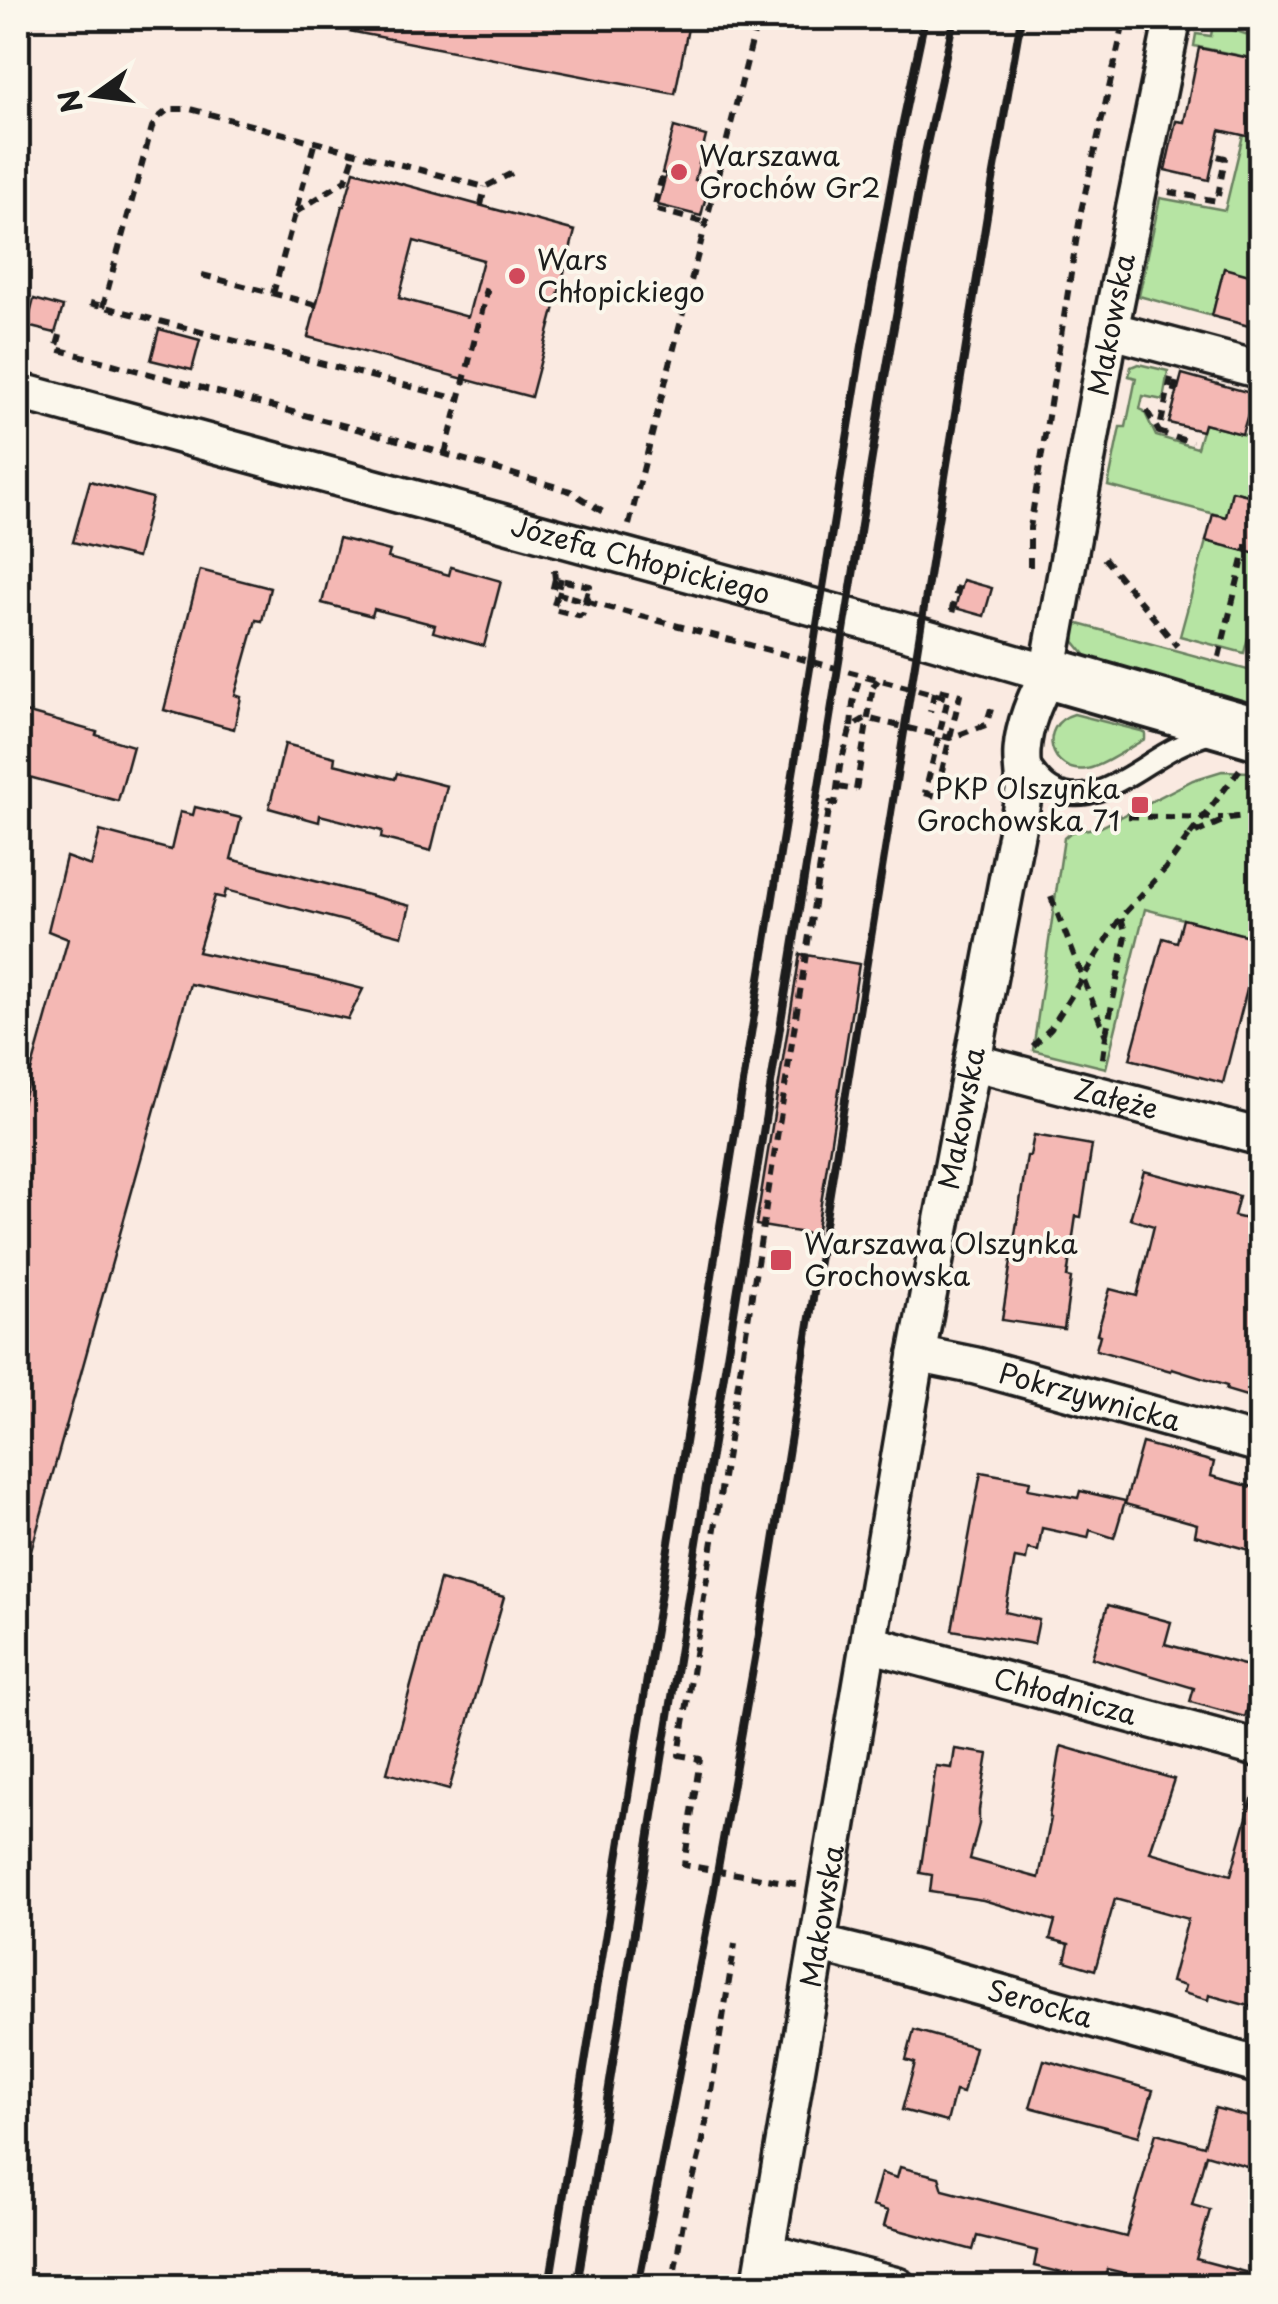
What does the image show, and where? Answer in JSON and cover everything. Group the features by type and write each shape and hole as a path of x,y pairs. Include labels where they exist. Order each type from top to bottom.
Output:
{"street":[{"name":"Makowska","path":"763,2269 917,1354 1024,792 1022,753 1032,706 1048,673 1110,330 1173,18"},
{"path":"1110,330 1260,370"},
{"name":"Józefa Chłopickiego","path":"18,391 920,636 1048,673 1252,743"},
{"name":"Załęże","path":"973,1062 1260,1138"},
{"name":"Pokrzywnicka","path":"917,1354 976,1366 1260,1444"},
{"name":"Chłodnicza","path":"870,1644 1260,1749"},
{"name":"Serocka","path":"818,1944 1260,2066"},
{"path":"763,2269 896,2286"}],"lane":[{"path":"1022,753 1042,781 1055,791 1079,795 1125,779 1174,748 1200,737 1220,732 1252,743"}],"path":[{"path":"60,334 56,349 570,491 628,528 758,18"},
{"path":"1030,575 1030,528 1081,210 1125,18"},
{"path":"103,307 152,127 169,109 190,109 316,140 485,187 512,173"},
{"path":"273,294 316,140"},
{"path":"295,213 346,180 355,153"},
{"path":"1161,190 1216,201 1226,158 1214,155"},
{"path":"664,181 661,180 654,209 706,223"},
{"path":"481,205 485,187"},
{"path":"202,275 316,305"},
{"path":"444,454 487,292 476,288"},
{"path":"90,303 458,398"},
{"path":"1159,432 1172,372"},
{"path":"1147,411 1159,432 1192,442"},
{"path":"1218,657 1246,548 1243,547"},
{"path":"1103,558 1177,646"},
{"path":"575,583 590,586 582,616 553,609 560,578 589,585 585,601"},
{"path":"555,579 552,592 570,598 585,601 878,680 933,694 948,698 925,793 936,796 960,695 935,689 930,712 933,694"},
{"path":"955,610 952,608 960,579"},
{"path":"827,1889 684,1865 700,1759 679,1755 830,803 835,804 860,675"},
{"path":"838,787 856,790 873,687 878,680"},
{"path":"851,727 866,718 950,738 986,725 991,709"},
{"path":"1026,1054 1052,1028 1121,916 1204,818 1252,743"},
{"path":"1110,816 1229,818 1260,814"},
{"path":"1189,836 1229,818"},
{"path":"1050,897 1106,1036"},
{"path":"1102,1071 1126,936 1121,916"},
{"path":"672,2286 685,2210 703,2141 734,1944"}],"green space":[{"path":"1213,23 1260,39 1260,60 1194,46 1196,34 1211,36"},
{"path":"1243,135 1260,139 1260,278 1224,269 1212,316 1139,296 1160,198 1225,210"},
{"path":"1138,364 1168,371 1163,400 1143,396 1140,409 1156,436 1197,448 1204,424 1257,438 1260,429 1260,498 1232,491 1226,517 1108,486 1120,427 1126,427 1136,378 1129,376 1131,367"},
{"path":"1206,541 1242,550 1255,544 1260,546 1260,590 1244,653 1180,636"},
{"path":"1075,623 1259,673 1250,703 1088,658 1074,641"},
{"path":"1074,714 1141,731 1145,739 1101,764 1074,769 1057,757 1052,738 1062,720"},
{"path":"1222,771 1260,775 1260,939 1145,909 1106,1068 1033,1050 1064,838 1071,832 1101,827 1193,780"}],"building":[{"path":"350,18 690,18 675,94 349,31"},
{"path":"1199,48 1260,60 1260,139 1220,130 1209,180 1165,170 1176,121 1184,122"},
{"name":"Warszawa Grochów Gr2","path":"674,127 706,136 695,180 709,184 701,216 658,205"},
{"path":"354,171 575,231 531,397 308,337","holes":["414,241 483,260 468,317 399,298"]},
{"path":"1224,268 1260,278 1260,329 1212,316"},
{"path":"34,299 63,307 55,333 27,326"},
{"path":"159,329 200,340 192,370 151,360"},
{"path":"1182,374 1254,394 1242,434 1204,424 1202,431 1169,423"},
{"path":"90,481 152,498 137,558 73,542"},
{"path":"1232,491 1260,498 1260,555 1206,541 1213,514 1226,517"},
{"path":"339,538 390,551 388,558 449,575 451,567 501,581 484,646 433,632 435,625 374,609 372,616 322,603"},
{"path":"200,570 270,588 262,621 256,620 235,695 241,697 234,729 164,710"},
{"path":"963,580 992,588 984,616 955,608"},
{"path":"18,710 133,746 118,801 18,774"},
{"path":"285,744 335,757 334,764 395,779 397,773 447,786 431,851 381,838 382,831 320,815 319,822 269,808"},
{"path":"195,807 241,818 231,859 410,906 402,936 226,890 224,898 215,896 198,952 363,989 348,1019 190,984 26,1569 18,1568 18,1118 68,939 48,931 66,857 91,866 100,831 171,850 180,812 193,815"},
{"path":"1183,919 1260,939 1223,1083 1130,1059 1163,938 1177,942"},
{"path":"800,954 859,964 816,1235 756,1225"},
{"path":"1034,1135 1092,1145 1081,1217 1076,1216 1064,1329 1002,1320 1027,1156"},
{"path":"1144,1171 1239,1196 1234,1216 1260,1222 1260,1400 1172,1369 1096,1350 1110,1289 1137,1296 1154,1226 1130,1219"},
{"path":"1142,1443 1214,1462 1211,1476 1260,1489 1260,1553 1195,1535 1197,1524 1125,1504"},
{"path":"981,1472 1030,1481 1028,1489 1078,1498 1080,1491 1125,1501 1114,1538 1090,1530 1088,1538 1042,1528 1038,1551 1028,1549 1026,1560 1015,1558 1005,1612 1039,1620 1034,1644 952,1630"},
{"path":"440,1580 504,1597 449,1790 387,1773"},
{"path":"1108,1605 1171,1622 1165,1644 1259,1669 1245,1717 1190,1702 1194,1688 1092,1658"},
{"path":"1061,1746 1174,1779 1150,1852 1231,1875 1252,1799 1260,1800 1260,2009 1209,1995 1208,2000 1183,1993 1185,1986 1171,1982 1188,1919 1115,1899 1095,1970 1065,1961 1069,1944 1050,1939 1055,1921 983,1900 930,1892 932,1875 920,1873 936,1766 952,1768 955,1749 988,1754 970,1859 1039,1878"},
{"path":"914,2030 975,2047 963,2093 955,2091 947,2122 902,2110 915,2063 906,2060"},
{"path":"1044,2060 1153,2090 1139,2136 1030,2107"},
{"path":"1215,2108 1260,2120 1260,2170 1206,2154 1192,2205 1210,2210 1196,2259 1260,2276 1260,2286 1161,2286 1162,2282 1107,2269 1103,2283 1034,2266 1037,2251 977,2236 973,2250 884,2226 888,2211 872,2206 881,2173 897,2178 900,2167 939,2177 943,2190 1126,2237 1156,2133 1204,2146"}],"railway":[{"path":"549,2286 862,346 925,18"},
{"path":"577,2286 883,389 924,158 954,18"},
{"path":"638,2286 757,1647 1021,18"}],"place":[{"name":"Warszawa Grochów Gr2","path":"679,172"},
{"name":"Wars Chłopickiego","path":"517,276"},
{"name":"PKP Olszynka Grochowska 71","path":"1140,805"},
{"name":"Warszawa Olszynka Grochowska","path":"781,1260"}]}
